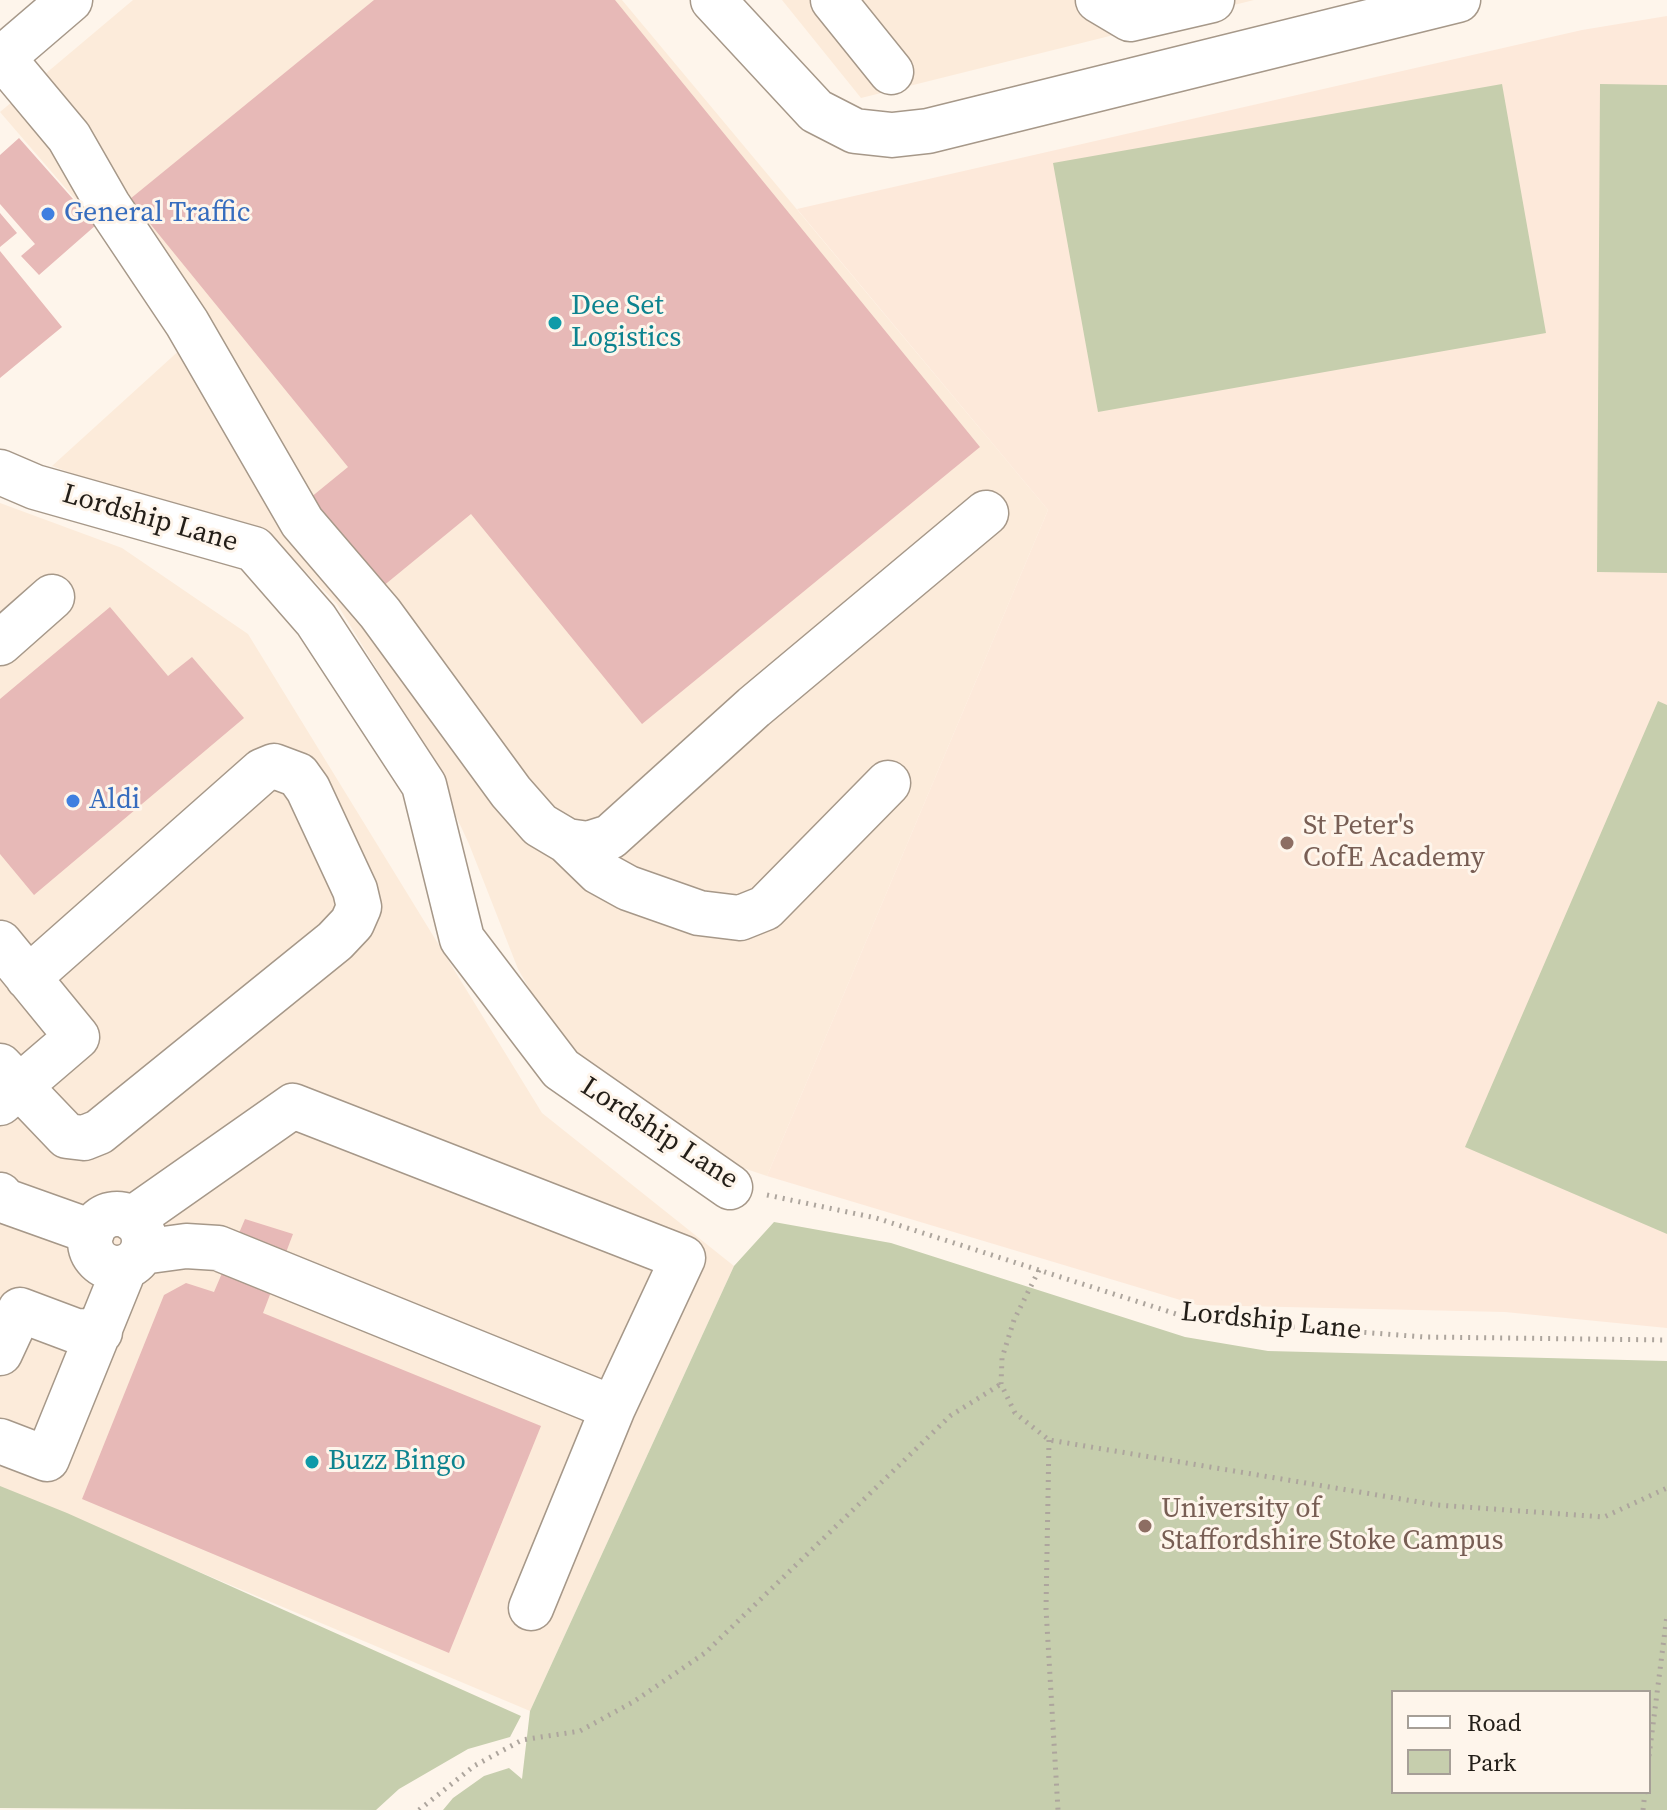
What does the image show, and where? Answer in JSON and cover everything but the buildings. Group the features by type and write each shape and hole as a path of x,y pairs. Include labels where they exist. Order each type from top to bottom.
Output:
{"street":[{"path":"70,0 2,59 69,137 108,205 187,323 302,522 380,613 511,792 540,825 567,841 599,872 628,888 699,913 740,918 765,908 888,783"},
{"path":"713,0 816,111 855,131 892,135 928,131 1458,0"},
{"path":"833,0 891,72"},
{"path":"1114,10 1212,0"},
{"name":"Lordship Lane","path":"0,472 35,487 254,549 316,620 424,785 462,939 561,1069 730,1187"},
{"path":"567,841 588,844 610,837 754,707 986,513"},
{"path":"4,632 52,597"},
{"path":"0,943 28,978 77,1037 6,1086 67,1136 84,1138 99,1132 335,941 352,923 359,907 355,890 308,789 298,775 274,766 262,771 28,978"},
{"path":"0,1195 5,1201 92,1232 91,1248 95,1256 113,1268 133,1246 293,1106 683,1258 613,1408 531,1608"},
{"path":"0,1441 47,1459 133,1246"},
{"path":"133,1246 218,1248 613,1408"},
{"path":"0,1353 20,1310 76,1331 100,1332"}],"path":[{"name":"Lordship Lane","path":"730,1187 876,1218 1192,1319 1424,1337 1667,1340"},
{"path":"1039,1270 1014,1320 1002,1358 1001,1384 1015,1413 1049,1440 1452,1506 1604,1517 1667,1488"},
{"path":"419,1810 474,1766 522,1740 580,1731 633,1702 705,1653 950,1416 1001,1384"},
{"path":"1049,1440 1046,1609 1058,1810"},
{"path":"1651,1740 1667,1615"}],"shaded area":[{"path":"133,0 622,0 1048,510 767,1176 695,1152 571,1062 518,969 469,844 422,743 337,604 268,533 154,504 52,466 183,347 99,227 0,112"},
{"path":"782,0 1254,0 861,98"},
{"name":"St Peter's CofE Academy","path":"1667,16 1667,1328 1505,1312 1197,1305 767,1176 1048,510 797,209 1582,30"},
{"path":"0,503 122,548 248,634 542,1113 734,1266 530,1711 0,1488"}],"green space":[{"path":"1502,84 1546,333 1098,412 1053,163"},
{"path":"1600,84 1667,85 1667,573 1597,572"},
{"path":"1658,701 1667,705 1667,1234 1465,1147"},
{"name":"University of Staffordshire Stoke Campus","path":"774,1222 891,1243 1185,1337 1268,1351 1667,1361 1667,1810 443,1810 453,1798 484,1776 509,1768 522,1779 530,1711 734,1266"},
{"path":"0,1486 521,1716 510,1737 468,1749 399,1789 376,1810 0,1808"}],"place":[{"name":"General Traffic","path":"48,214"},
{"name":"Dee Set Logistics","path":"555,323"},
{"name":"Aldi","path":"73,801"},
{"name":"St Peter's CofE Academy","path":"1287,843"},
{"name":"Buzz Bingo","path":"312,1462"},
{"name":"University of Staffordshire Stoke Campus","path":"1145,1526"}]}
